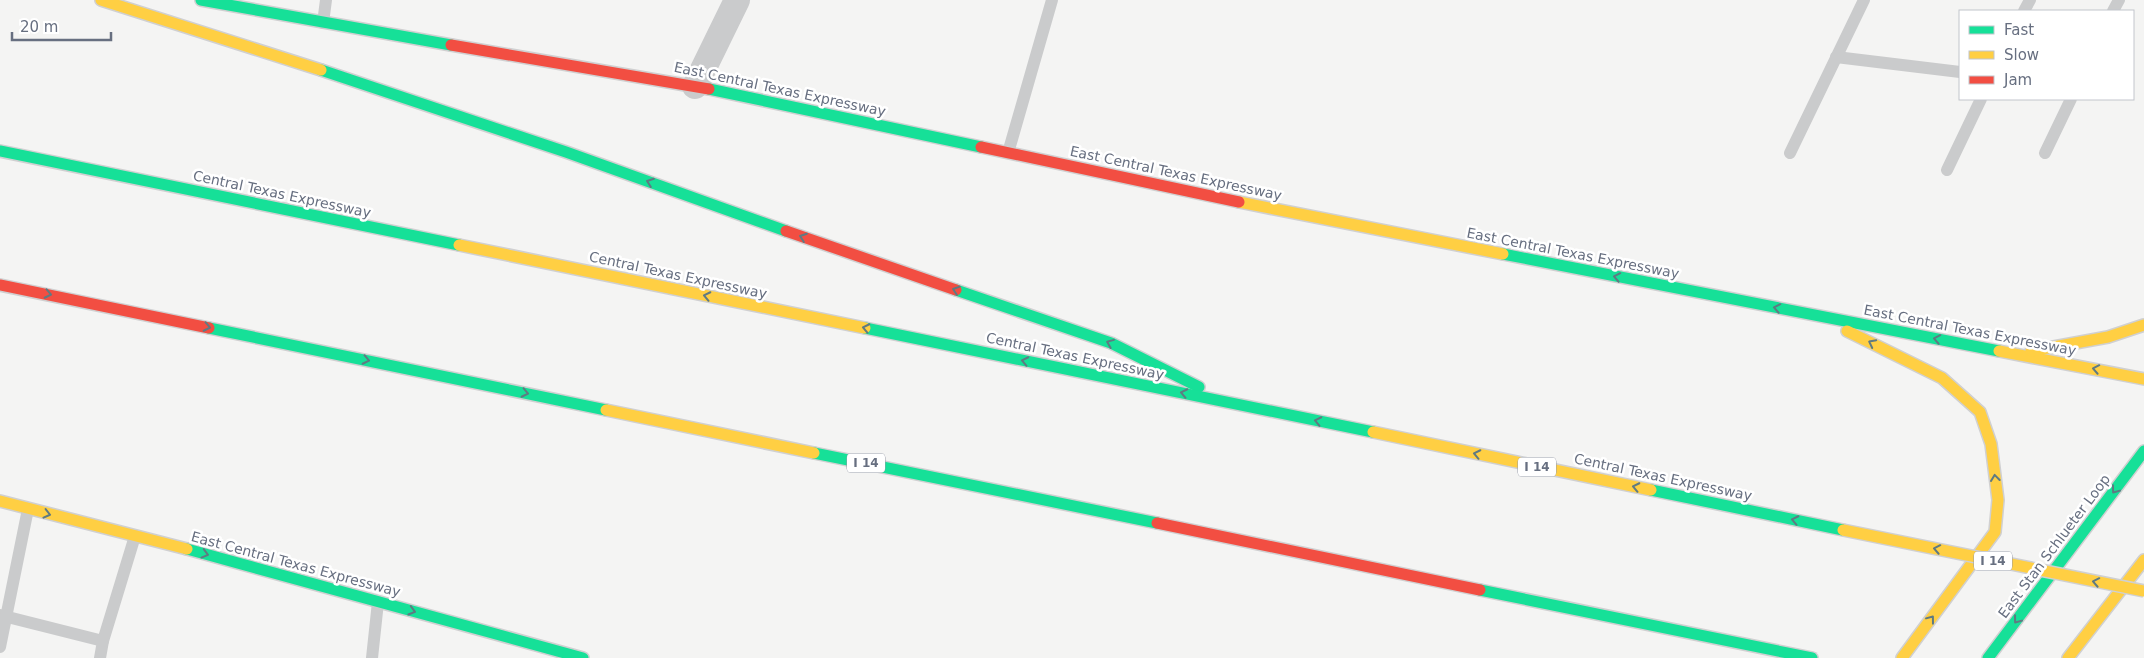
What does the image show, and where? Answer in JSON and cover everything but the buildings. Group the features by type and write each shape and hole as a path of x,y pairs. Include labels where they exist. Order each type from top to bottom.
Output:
{"main road":[{"path":"100,0 331,72 1111,343 1232,403"},
{"name":"East Central Texas Expressway","path":"201,0 323,23 695,86 1281,211 2144,379"},
{"name":"Central Texas Expressway","path":"0,151 2144,591"},
{"name":"I 14","path":"0,285 1812,658"},
{"path":"1818,316 1942,378 1980,412 1991,444 1998,500 1995,532 1902,658"},
{"path":"2015,353 2108,337 2144,325"},
{"name":"East Stan Schlueter Loop","path":"1988,658 2144,452"},
{"name":"East Central Texas Expressway","path":"0,502 135,536 583,658"},
{"path":"2068,658 2144,560"}],"street":[{"path":"695,86 738,0"}],"lane":[{"path":"323,23 326,0"},
{"path":"1008,153 1052,0"},
{"path":"1790,153 1864,0"},
{"path":"1836,57 1959,72"},
{"path":"1948,170 1981,100"},
{"path":"2045,153 2071,100"},
{"path":"0,647 3,616 28,509"},
{"path":"100,658 103,641 135,536"},
{"path":"372,658 378,602"},
{"path":"3,616 103,641"}],"traffic: fast":[{"path":"201,0 451,45"},
{"path":"321,70 566,152 786,231"},
{"path":"709,89 981,147"},
{"path":"0,151 459,245"},
{"path":"1503,254 1999,351"},
{"path":"956,290 1111,343 1199,387"},
{"path":"209,328 606,410"},
{"path":"865,328 1373,432"},
{"path":"1988,658 2144,451"},
{"path":"814,453 1157,523"},
{"path":"1651,490 1843,530"},
{"path":"187,549 583,658"},
{"path":"1480,590 1812,658"}],"traffic: slow":[{"path":"101,0 321,70"},
{"path":"1239,202 1503,254"},
{"path":"459,245 865,328"},
{"path":"2031,351 2108,337 2144,325"},
{"path":"1847,331 1942,378 1980,412 1991,444 1998,500 1995,532 1902,658"},
{"path":"1999,351 2144,379"},
{"path":"606,410 814,453"},
{"path":"1373,432 1651,490"},
{"path":"0,501 187,549"},
{"path":"1843,530 2144,591"},
{"path":"2068,658 2144,560"}],"traffic: jam":[{"path":"451,45 709,89"},
{"path":"981,147 1239,202"},
{"path":"786,231 956,290"},
{"path":"0,285 209,328"},
{"path":"1157,523 1480,590"}]}
